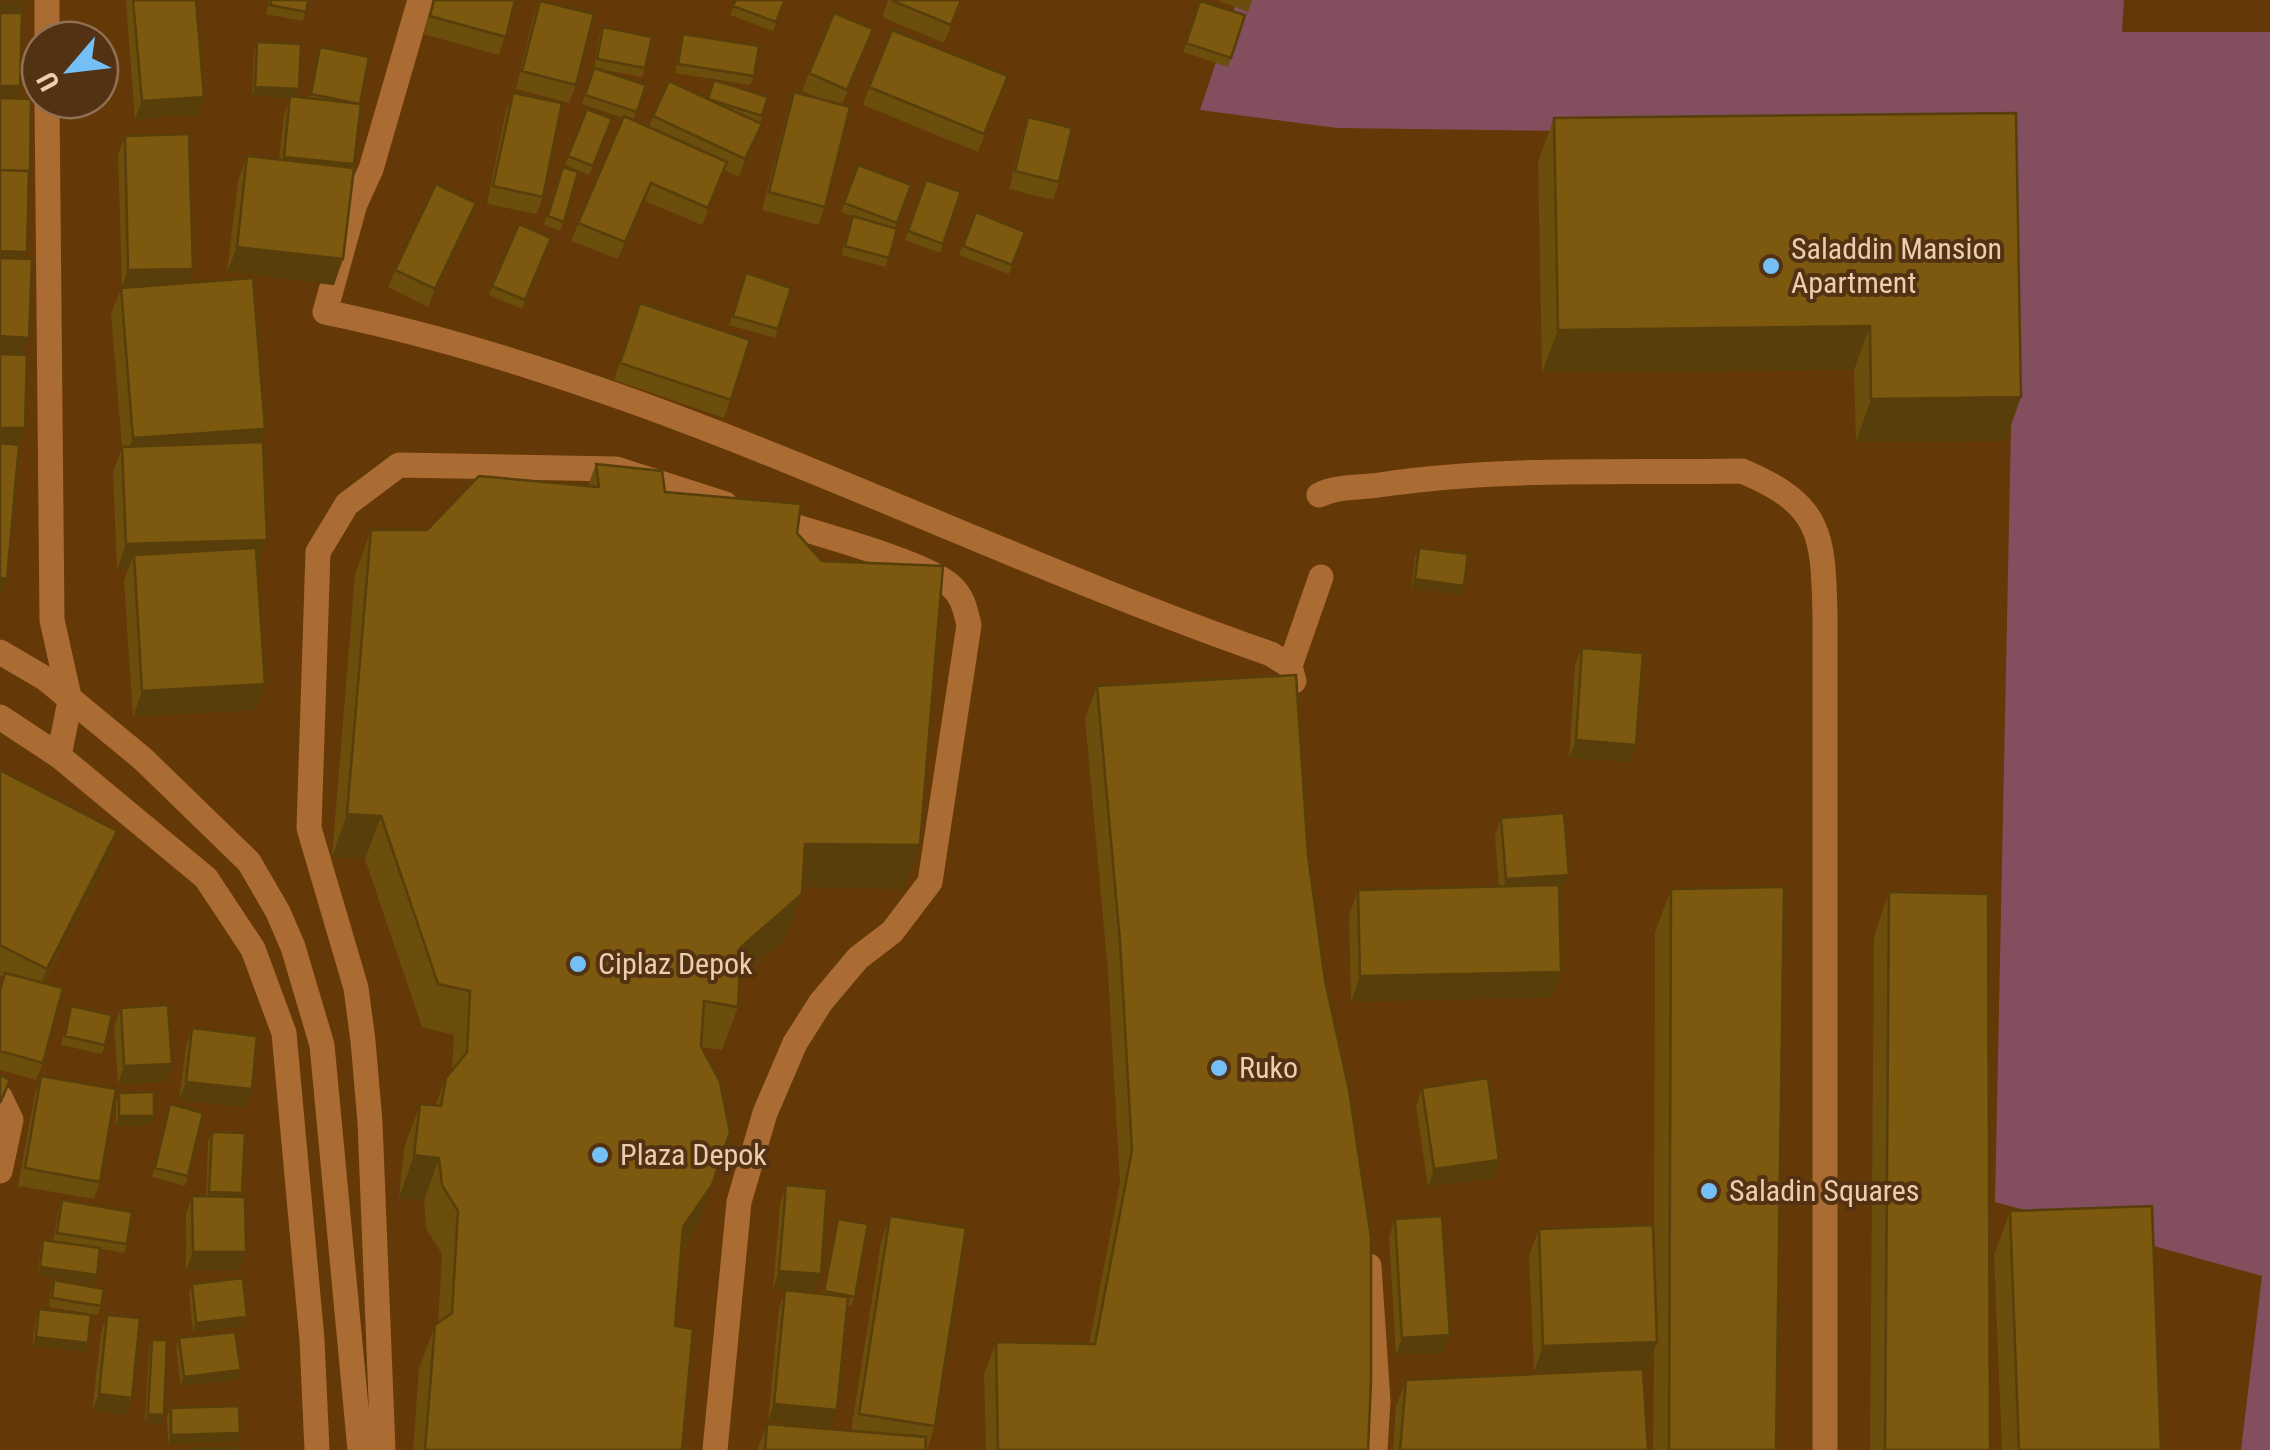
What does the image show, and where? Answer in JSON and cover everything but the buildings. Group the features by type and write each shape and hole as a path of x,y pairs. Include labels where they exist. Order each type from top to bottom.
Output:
{"street":[{"path":"420,0 325,312 416,330 810,468 1118,598 1271,654 1290,666"},
{"path":"47,120 52,620 70,701 59,756"},
{"path":"383,1450 370,1122 363,1041 356,988 309,828 308,790 318,552 347,504 399,465 616,469 906,564 947,582 963,599 969,625 930,882 892,932 858,958 821,1002 795,1043 765,1113 739,1202 715,1450"},
{"path":"1319,494 1333,488 1431,476 1742,471 1777,486 1808,516 1823,547 1826,616 1826,1450"},
{"path":"1294,696 1290,666 1321,577"},
{"path":"0,652 46,679 143,759 248,862 278,912 310,995 324,1061 360,1450"},
{"path":"0,717 59,756 206,878 240,925 272,994 284,1033 290,1088 317,1450"},
{"path":"272,994 310,995"},
{"path":"0,1097 11,1120 0,1171"},
{"path":"1367,1244 1378,1402 1375,1450"}],"shaded area":[{"path":"1237,0 2124,0 2122,32 2270,32 2270,1450 2241,1450 2262,1276 1995,1202 2017,137 1337,128 1200,110"}],"place":[{"name":"Saladdin Mansion Apartment","path":"1771,266"},
{"name":"Ciplaz Depok","path":"578,964"},
{"name":"Ruko","path":"1219,1068"},
{"name":"Plaza Depok","path":"600,1155"},
{"name":"Saladin Squares","path":"1709,1191"}]}
